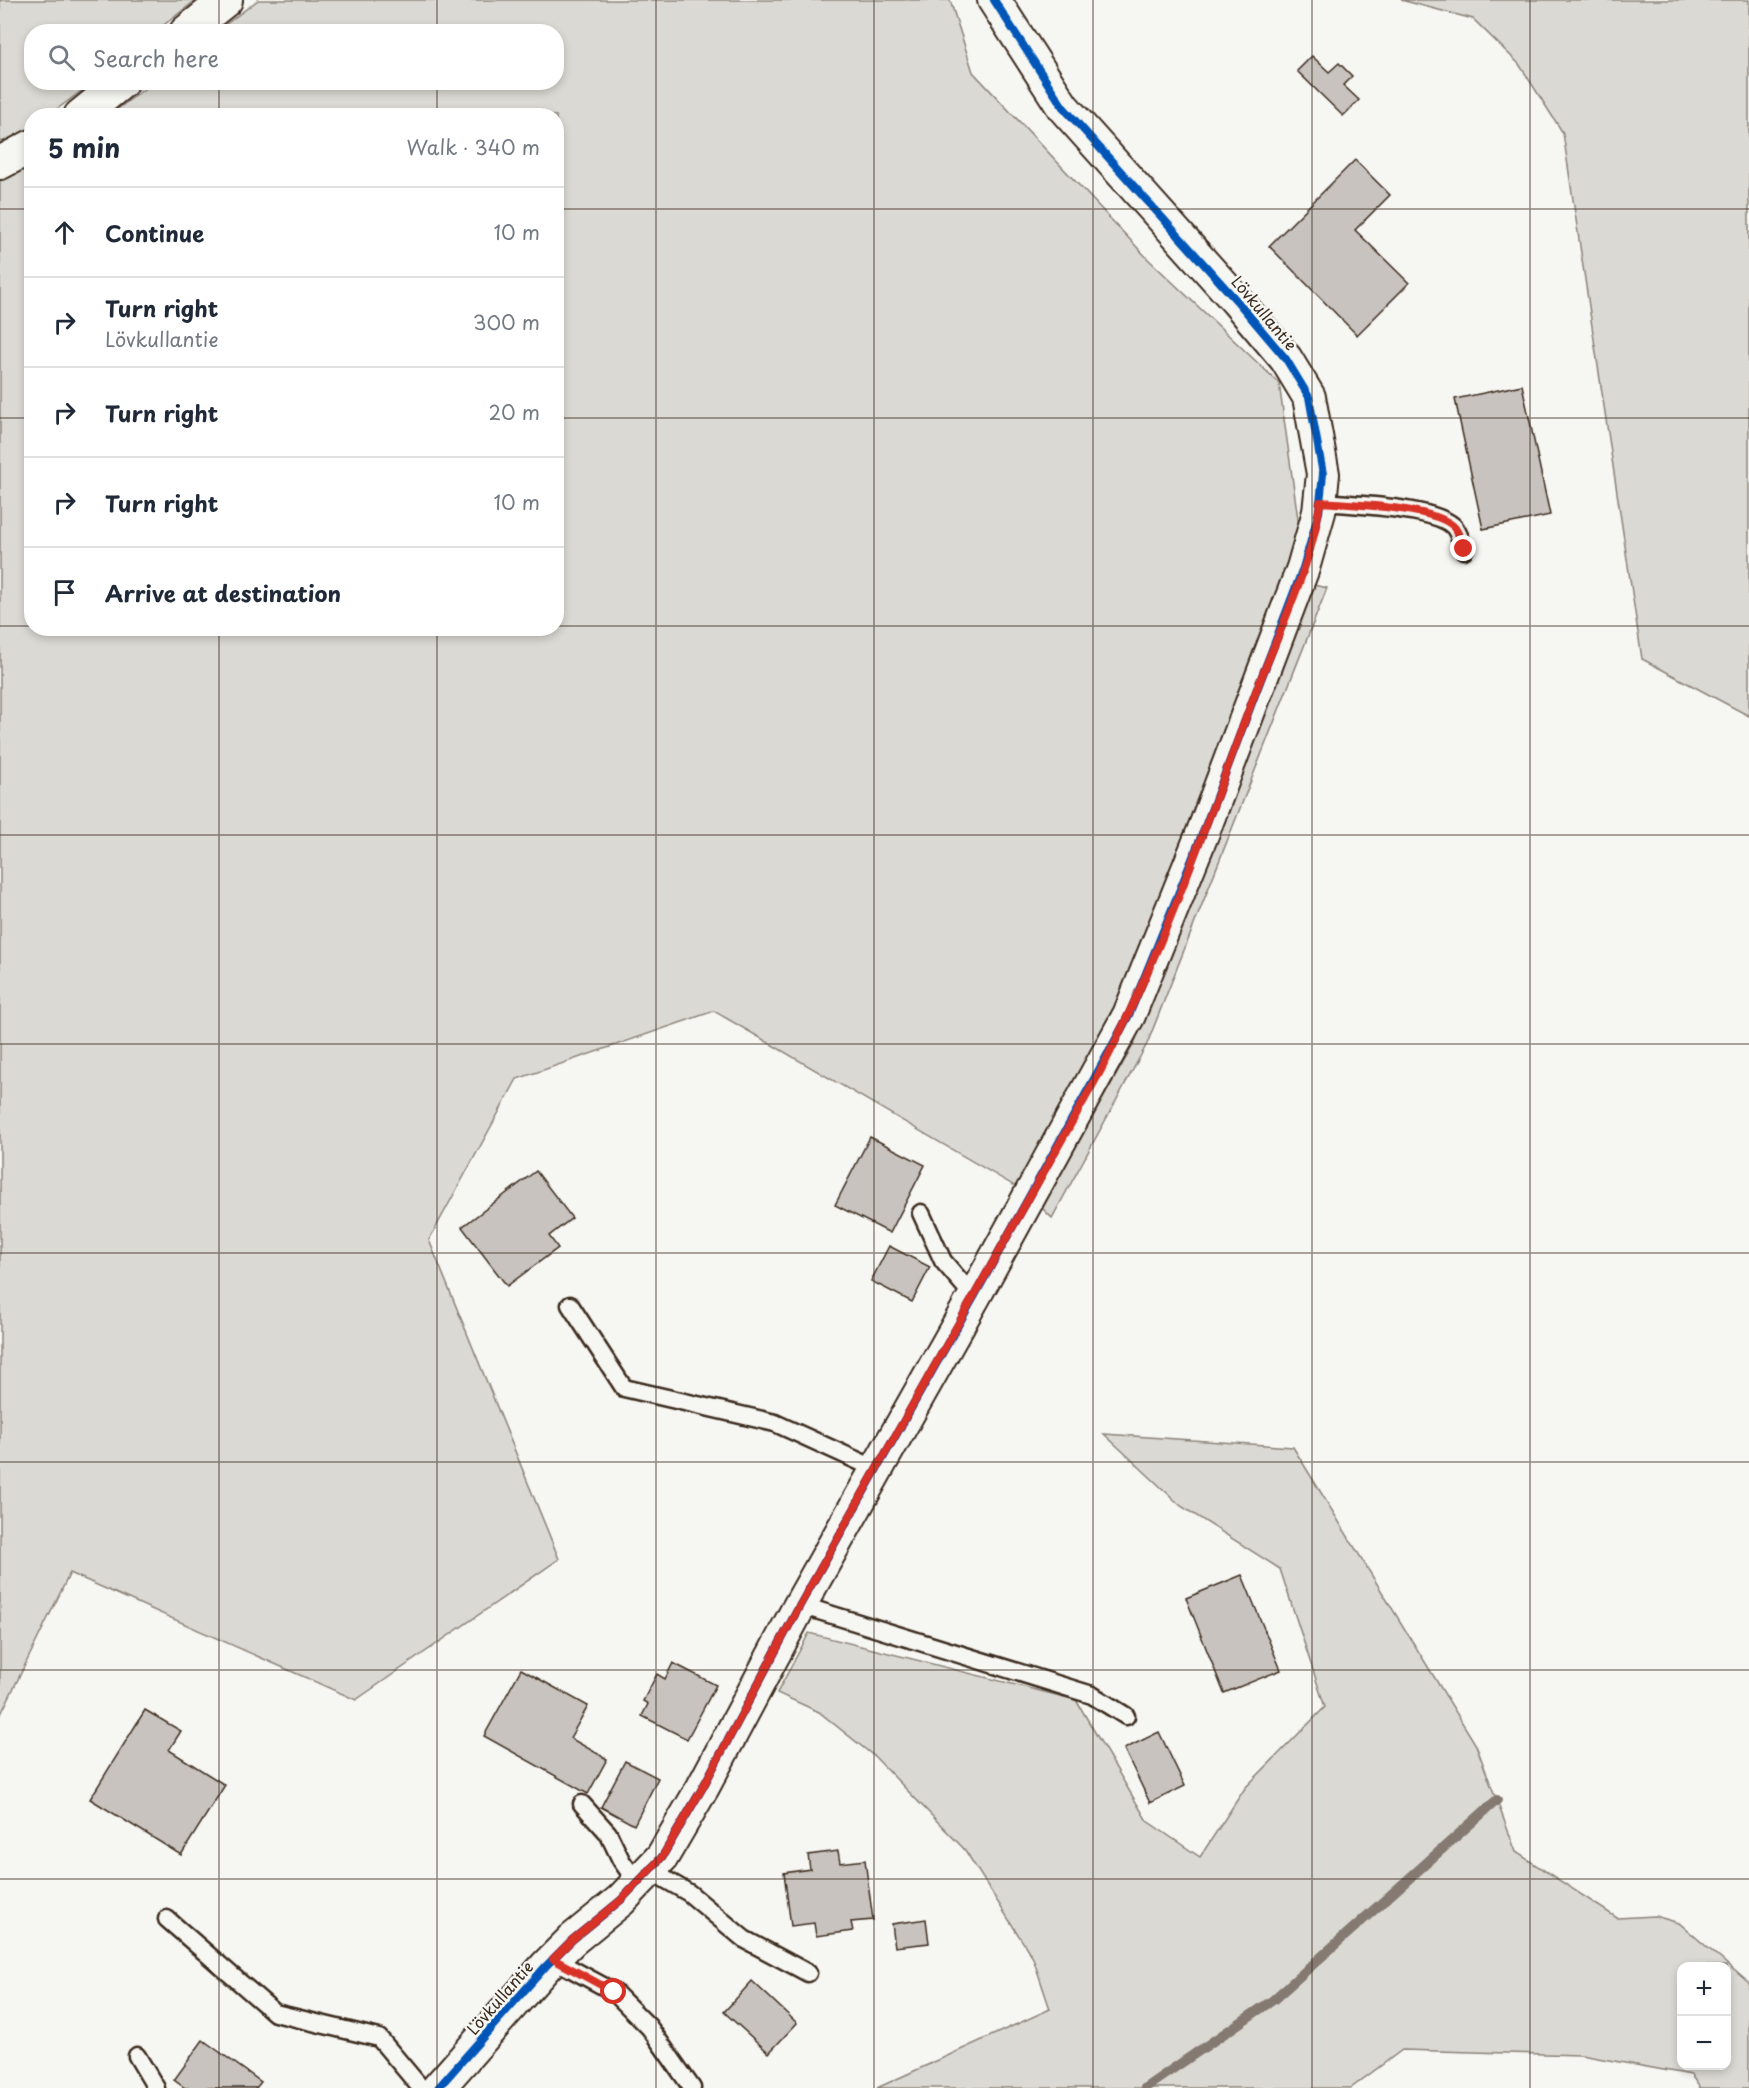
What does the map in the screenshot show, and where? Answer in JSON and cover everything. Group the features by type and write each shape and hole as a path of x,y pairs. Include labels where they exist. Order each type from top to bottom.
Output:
{"street":[{"path":"196,24 226,0"},
{"name":"Lövkullantie","path":"438,2088 553,1959 572,1940 621,1900 662,1857 703,1787 800,1605 974,1297 1129,1015 1198,843 1303,568 1320,502 1323,474 1309,397 1286,358 1064,107 994,0"},
{"path":"90,108 112,90"},
{"path":"0,163 24,150"}],"lane":[{"path":"1320,502 1408,510 1440,518 1455,527 1464,549"},
{"path":"921,1213 944,1261 974,1297"},
{"path":"570,1305 624,1388 775,1424 876,1469"},
{"path":"800,1605 1092,1695 1126,1716"},
{"path":"582,1804 608,1833 621,1860 643,1877 689,1893 744,1939 808,1973"},
{"path":"167,1919 275,2013 379,2038 421,2088"},
{"path":"553,1959 614,1992 649,2027 692,2088"},
{"path":"137,2056 156,2088"}],"shaded area":[{"path":"0,0 196,0 165,24 24,24 24,90 83,90 58,108 24,108 24,132 0,146"},
{"path":"258,0 950,0 973,72 1149,260 1279,383 1299,526 1290,579 1124,1005 1025,1192 714,1011 517,1079 429,1240 559,1559 356,1700 70,1573 0,1716 0,177 24,166 24,636 564,636 564,108 119,108 143,90 564,90 564,24 226,24"},
{"path":"1401,0 1749,0 1749,716 1642,659 1563,133 1519,64 1473,19"},
{"path":"1309,584 1327,588 1147,1044 1052,1218 1041,1207 1134,1044"},
{"path":"1104,1434 1293,1447 1476,1745 1516,1852 1617,1918 1655,1916 1679,1923 1724,1962 1677,1962 1677,2070 1731,2070 1731,1968 1749,1983 1749,2088 1700,2088 1691,2075 1581,2055 1402,2050 1351,2088 877,2088 1050,2009 1033,1958 965,1850 875,1757 819,1712 777,1693 809,1633 1076,1700 1147,1821 1200,1857 1245,1788 1325,1707 1280,1569 1181,1506"}],"building":[{"path":"1312,56 1329,72 1339,63 1352,76 1343,85 1359,100 1343,116 1297,71"},
{"path":"1355,160 1390,195 1355,230 1409,283 1357,335 1269,246"},
{"path":"1522,385 1550,515 1483,529 1455,399"},
{"path":"870,1137 925,1165 890,1233 835,1205"},
{"path":"536,1171 572,1218 549,1236 558,1248 507,1286 462,1227"},
{"path":"889,1246 930,1267 912,1302 871,1281"},
{"path":"1242,1575 1281,1670 1224,1693 1186,1598"},
{"path":"673,1663 716,1685 687,1739 642,1716 648,1704 643,1701 657,1674 665,1679"},
{"path":"521,1669 588,1706 570,1738 607,1759 588,1794 484,1736"},
{"path":"145,1710 181,1731 169,1750 225,1785 181,1855 90,1799"},
{"path":"1159,1732 1185,1786 1150,1803 1124,1749"},
{"path":"625,1761 658,1778 634,1825 601,1807"},
{"path":"838,1851 840,1863 865,1860 873,1920 851,1922 853,1931 816,1936 814,1923 791,1926 784,1873 810,1869 808,1855"},
{"path":"926,1919 929,1943 895,1947 892,1924"},
{"path":"752,1981 797,2023 769,2053 724,2012"},
{"path":"203,2040 261,2082 256,2088 185,2088 174,2080"}],"waterway":[{"path":"1145,2088 1273,2000 1497,1800"}],"cycle path":[{"path":"438,2088 546,1966 572,1940 621,1900 662,1857 703,1787 800,1605 974,1297 1129,1015 1203,832 1303,568 1319,512 1323,474 1309,397 1286,359 1063,107 994,0"}],"route":[{"path":"614,1992 553,1959 572,1940 621,1900 662,1857 703,1787 800,1605 1101,1070 1129,1015 1203,832 1303,568 1320,502 1408,510 1440,518 1455,527 1464,549"}]}
